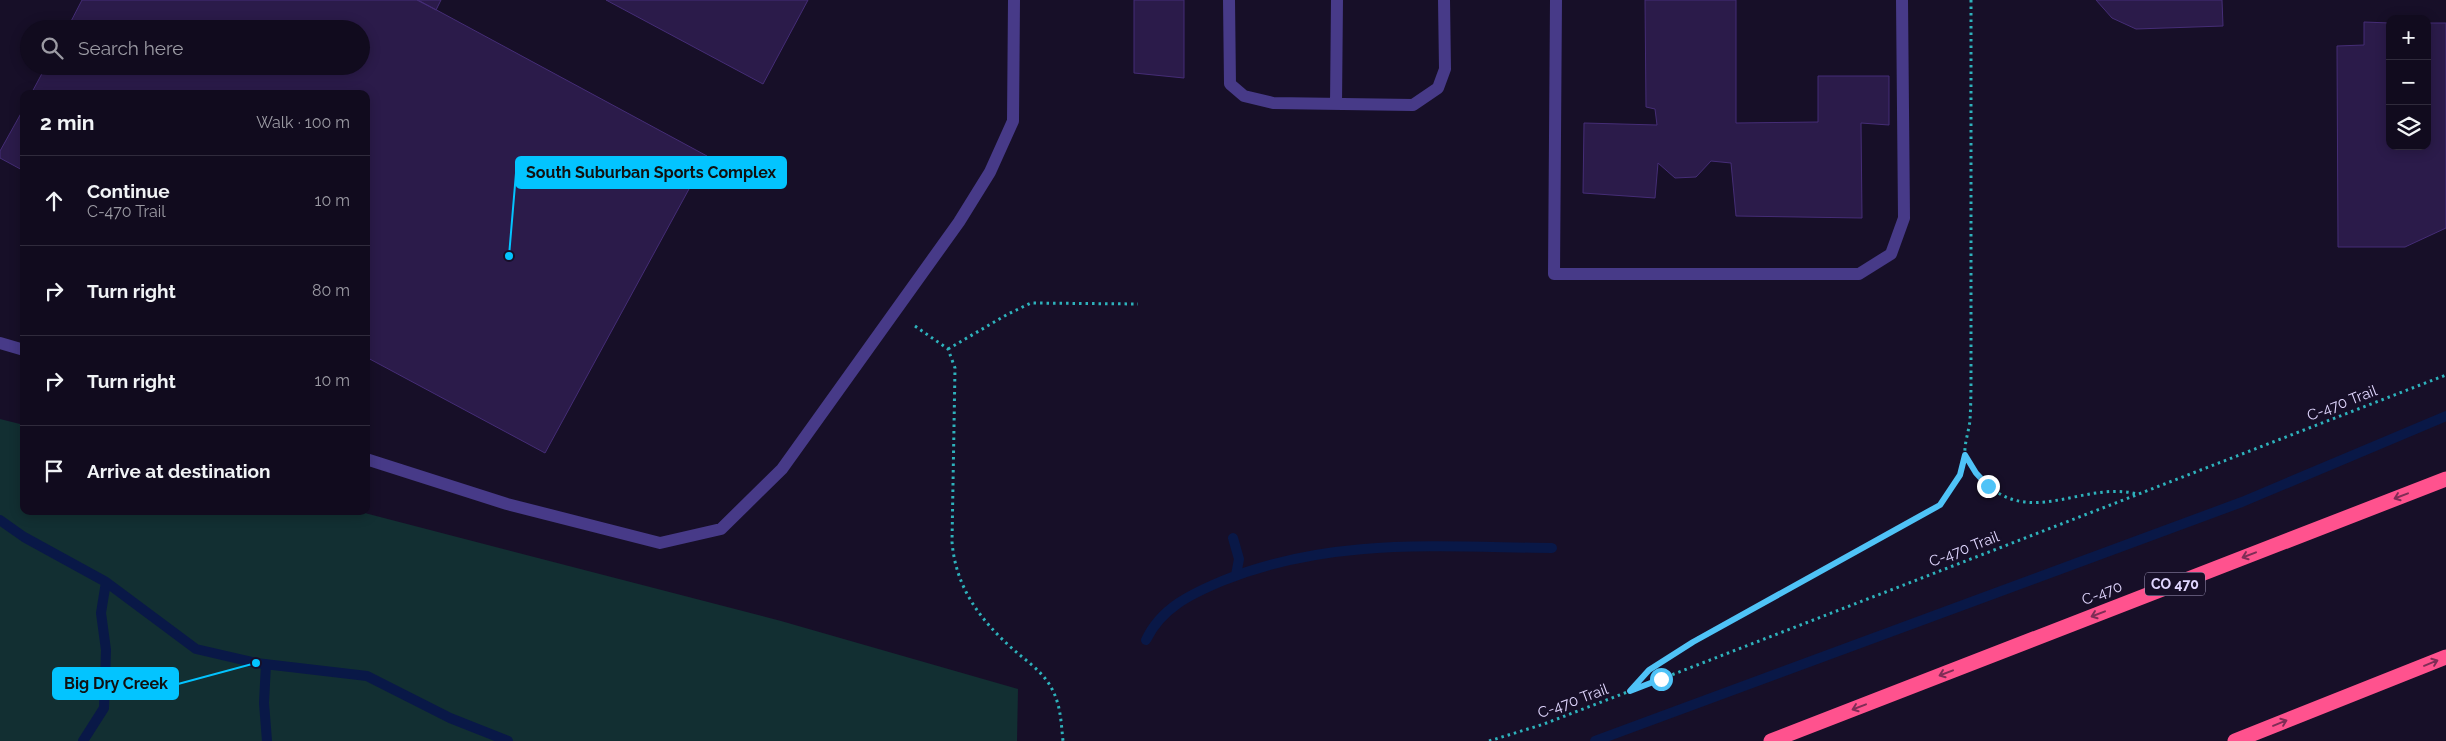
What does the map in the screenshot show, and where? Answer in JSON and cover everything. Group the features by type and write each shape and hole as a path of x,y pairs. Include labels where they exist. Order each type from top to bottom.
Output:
{"highway":[{"name":"C-470","path":"1771,741 2446,479"},
{"path":"2235,741 2446,657"}],"lane":[{"path":"370,460 507,504 660,543 721,529 782,469 959,222 990,172 1012,121 1014,0"},
{"path":"1229,0 1230,84 1244,96 1272,104 1413,105 1438,88 1445,69 1444,0"},
{"path":"1336,104 1337,0"},
{"path":"1556,0 1554,274 1859,274 1891,254 1904,218 1902,0"},
{"path":"0,342 20,349"}],"path":[{"path":"1630,691 1649,670 1685,646 1940,505 1960,475 1970,421 1971,0"},
{"path":"948,349 1008,314 1031,303 1138,304"},
{"path":"910,323 948,349 955,368 952,542 955,566 976,612 992,631 1044,677 1052,689 1061,714 1062,741"},
{"name":"C-470 Trail","path":"1489,741 1544,724 2446,375"},
{"path":"1965,455 1976,473 1988,486 1997,493 2021,502 2049,501 2122,491 2138,494"}],"green space":[{"path":"0,419 20,424 20,515 370,514 781,621 1018,689 1017,741 0,741"}],"building":[{"path":"82,0 418,0 707,156 545,453 370,359 370,90 33,90 41,75 370,75 370,20 72,20"},
{"path":"417,0 441,0 436,10"},
{"path":"606,0 808,0 763,84"},
{"path":"1134,0 1184,0 1184,78 1134,73"},
{"path":"1645,0 1736,0 1736,123 1818,122 1818,76 1889,76 1889,125 1861,123 1862,218 1736,216 1731,163 1711,161 1696,177 1675,178 1658,163 1655,198 1583,193 1584,123 1657,125 1655,109 1646,107"},
{"path":"2096,0 2222,0 2223,26 2136,29 2112,18"},
{"path":"2364,22 2386,23 2386,150 2431,150 2431,23 2446,23 2446,228 2405,247 2338,247 2337,46 2364,45"},
{"path":"20,115 20,169 0,158 0,151"}],"waterway":[{"path":"1595,741 2242,502 2446,416"},
{"path":"0,520 24,537 106,582 196,649 256,663 367,676 450,718 508,741"},
{"path":"1233,538 1239,559 1236,575"},
{"path":"1146,640 1152,629 1168,611 1199,591 1263,567 1303,557 1344,551 1426,546 1552,548"},
{"path":"83,741 104,708 106,650 101,613 106,582"},
{"path":"266,664 264,703 267,741"}],"place":[{"name":"South Suburban Sports Complex","path":"509,256"},
{"name":"Big Dry Creek","path":"256,663"}],"route":[{"path":"1661,679 1630,691 1649,670 1693,642 1933,510 1940,505 1953,489 1960,475 1965,455 1976,473 1988,486"}]}
